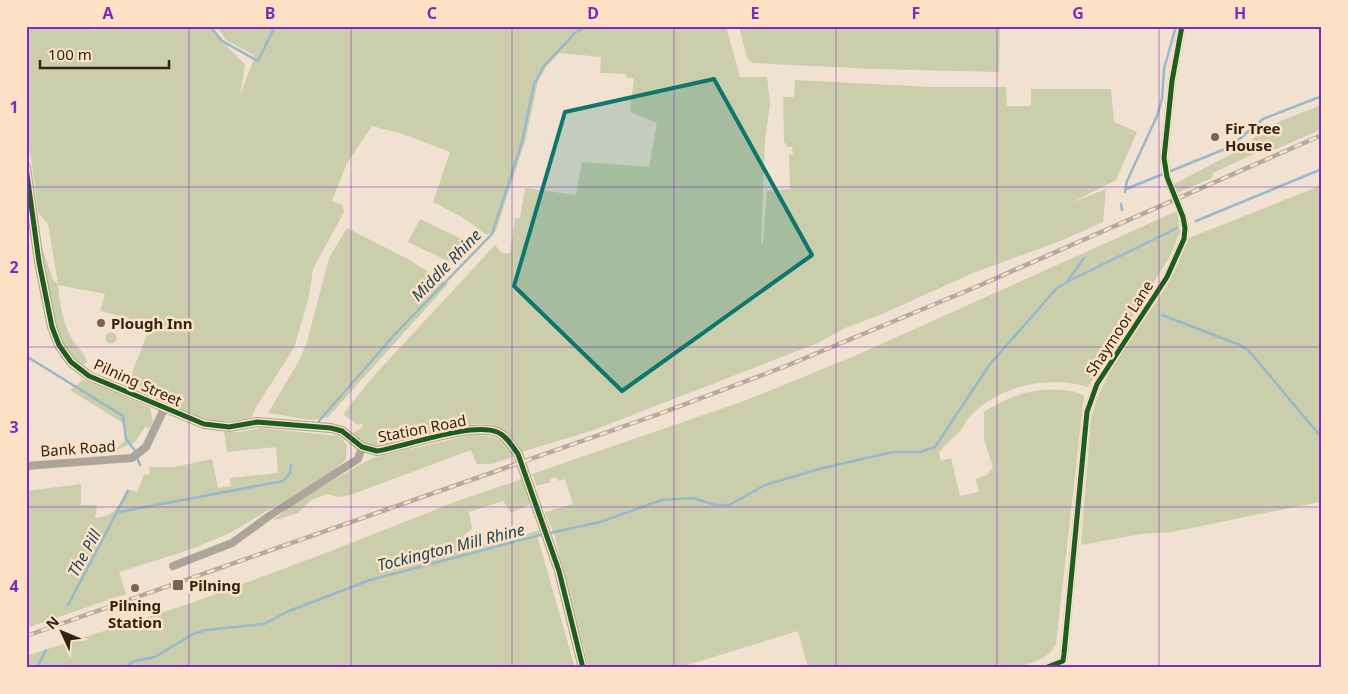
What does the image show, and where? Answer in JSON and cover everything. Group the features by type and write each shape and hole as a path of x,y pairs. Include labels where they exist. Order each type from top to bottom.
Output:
{"street":[{"name":"Shaymoor Lane","path":"1045,668 1063,661 1087,412 1097,384 1167,277 1184,239 1183,217 1164,168 1170,96 1182,26"},
{"name":"Pilning Street","path":"26,167 39,262 52,328 59,345 71,362 89,376 204,424 229,427 257,422 337,429 362,447"},
{"name":"Bank Road","path":"26,466 132,458 146,447 164,408"},
{"name":"Station Road","path":"173,566 232,543 272,514 358,459 362,447 377,451 468,430 487,429 499,432 510,442 518,454 547,533 582,668"}],"highlighted area":[{"path":"714,79 812,255 622,391 514,286 565,112"}],"green space":[{"path":"26,26 89,26 92,30 116,26 208,26 245,65 240,95 255,56 226,40 217,26 726,26 740,77 767,77 770,104 765,140 761,243 763,243 767,191 790,189 789,155 793,154 792,147 788,147 784,142 783,97 794,97 795,80 931,87 1006,87 1007,106 1031,106 1031,89 1111,89 1114,122 1137,132 1116,180 1071,203 1106,189 1103,222 1063,240 973,273 880,315 845,328 818,343 591,431 521,452 510,435 494,426 477,424 438,432 399,444 380,446 363,443 351,434 362,428 363,423 358,425 344,415 345,412 370,380 495,245 501,252 510,254 515,218 520,218 525,188 576,195 582,162 649,167 657,123 630,112 634,78 627,78 626,74 600,73 601,57 559,53 546,67 538,81 526,138 496,231 487,235 462,217 433,202 450,152 403,134 372,126 347,163 332,201 342,205 344,212 313,269 309,296 294,348 256,407 252,417 233,421 221,421 185,412 131,383 133,370 149,329 126,323 128,318 100,311 105,294 58,285 66,326 72,339 85,356 87,363 80,365 59,345 40,242 53,280 58,284 48,224 38,212 31,157 26,137"},
{"path":"739,26 1000,26 999,72 873,69 752,63 747,58"},
{"path":"1322,105 1322,129 1272,151 1260,151 1213,173 1212,178 1177,193 1174,184 1241,149 1268,126"},
{"path":"1322,185 1322,523 1319,502 1172,532 1141,534 1081,545 1091,420 1097,401 1113,367 1156,304 1169,281 1189,238"},
{"path":"1177,211 1180,232 1169,258 1088,387 1057,382 1042,383 1026,385 996,396 971,415 960,431 939,453 941,461 951,458 960,496 979,492 976,479 987,475 993,467 984,440 984,412 1007,399 1032,392 1059,390 1072,391 1084,395 1056,644 1048,654 1038,660 1015,668 808,668 798,631 677,668 589,668 555,537 545,512 573,504 565,479 558,481 556,477 550,479 551,482 537,486 532,474 744,401 857,355"},
{"path":"420,219 466,241 454,264 408,242"},
{"path":"347,228 406,258 448,284 328,417 311,420 268,413 299,361 307,342 329,258"},
{"path":"111,332 117,338 111,344 105,338"},
{"path":"80,379 102,386 150,408 153,421 150,428 145,427 135,442 114,451 126,439 123,423 70,390 82,381"},
{"path":"261,428 339,436 347,445 346,459 334,471 230,533 189,550 119,572 126,594 26,628 26,491 81,484 81,505 97,505 95,518 108,515 116,509 127,489 137,492 144,475 150,474 149,467 174,467 212,459 218,488 231,486 230,478 278,473 276,447 227,452 224,432 239,432"},
{"path":"471,435 496,438 506,445 513,457 491,464 477,464 471,450 350,495 338,497 328,494 311,500 298,513 272,521 300,499 372,458"},
{"path":"525,478 533,503 511,513 503,501 469,512 472,529 463,536 468,550 540,530 538,539 575,668 26,668 26,656 194,602 460,500"}],"waterway":[{"path":"210,26 222,41 258,61 275,26"},
{"name":"Middle Rhine","path":"319,421 396,333 492,234 522,142 534,84 544,66 576,32 588,26"},
{"name":"Tockington Mill Rhine","path":"1125,192 1127,181 1157,116 1162,99 1164,69 1176,26"},
{"path":"1126,189 1230,147 1263,119 1322,96"},
{"path":"1196,221 1322,169"},
{"name":"Tockington Mill Rhine","path":"1121,204 1122,210"},
{"path":"1069,281 1177,228"},
{"name":"Tockington Mill Rhine","path":"550,533 600,522 662,500 693,498 715,505 729,505 765,485 819,469 892,452 920,452 935,447 990,364 1057,288 1066,283 1084,258"},
{"path":"1162,315 1240,345 1249,351 1322,438"},
{"path":"26,356 123,416 126,439 136,452"},
{"path":"137,457 140,465"},
{"name":"Middle Rhine","path":"119,512 283,481 290,473 291,465"},
{"name":"The Pill","path":"68,605 128,491"},
{"name":"Tockington Mill Rhine","path":"123,668 135,661 155,657 193,634 206,630 264,624 289,611 370,580 544,534"},
{"name":"The Pill","path":"37,668 46,650"}],"railway":[{"path":"26,636 659,414 786,366 976,287 1322,135"}],"cycle path":[{"path":"1045,668 1063,661 1087,412 1097,384 1167,277 1184,239 1183,217 1167,177 1164,158 1172,81 1182,26"},
{"path":"26,167 39,262 52,327 59,345 71,362 89,376 204,424 229,427 257,422 331,428 342,431 362,447 377,451 456,432 472,430 497,432 509,441 518,454 559,571 583,668"}],"place":[{"name":"Fir Tree House","path":"1215,137"},
{"name":"Plough Inn","path":"101,323"},
{"name":"Pilning","path":"178,585"},
{"name":"Pilning Station","path":"135,588"}]}
